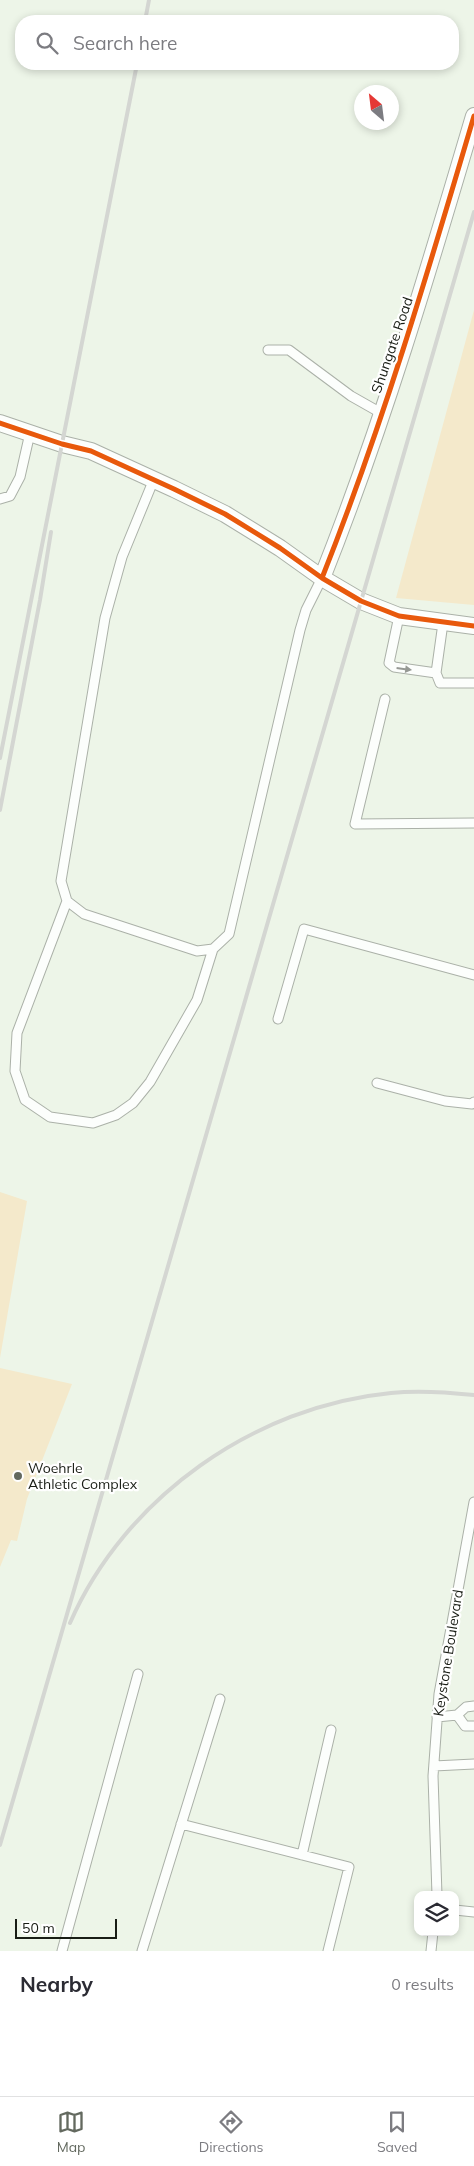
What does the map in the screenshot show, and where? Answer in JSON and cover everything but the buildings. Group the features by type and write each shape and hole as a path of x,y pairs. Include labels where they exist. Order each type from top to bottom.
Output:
{"street":[{"name":"Shungate Road","path":"322,578 347,514 422,293 474,116"},
{"path":"0,423 91,450 225,514 280,548 322,578 361,601 399,616 474,626"}],"lane":[{"path":"268,350 289,350 351,396 381,413"},
{"path":"0,499 10,496 20,477 30,433"},
{"path":"154,479 122,557 106,618 61,881 67,901 84,914 197,951 213,949"},
{"path":"67,901 17,1033 15,1071 24,1100 50,1117 93,1122 116,1115 134,1102 150,1082 197,1000 213,949 229,934 300,630 306,610 322,578"},
{"path":"399,616 389,664 394,667 436,673"},
{"path":"443,623 436,673 440,683 474,683"},
{"path":"385,699 355,824 474,823"},
{"path":"278,1019 304,929 474,975"},
{"path":"377,1083 445,1101 472,1104 474,1102"},
{"name":"Keystone Boulevard","path":"437,1891 434,1766 439,1694 474,1502"},
{"path":"62,1951 138,1674"},
{"path":"142,1951 220,1699"},
{"path":"437,1717 457,1715 466,1707 474,1706"},
{"path":"457,1715 465,1726 474,1726"},
{"path":"302,1855 331,1730"},
{"path":"434,1766 474,1764"},
{"path":"181,1824 349,1867 328,1951"},
{"path":"459,1910 474,1912"},
{"path":"430,1951 432,1936"}],"shaded area":[{"path":"474,310 474,605 396,598"},
{"path":"0,1192 27,1201 0,1358"},
{"name":"Woehrle Athletic Complex","path":"0,1368 72,1384 27,1499 17,1541 11,1540 0,1567"}],"railway":[{"path":"146,15 149,0"},
{"path":"0,758 136,70"},
{"path":"0,1845 474,212"},
{"path":"0,810 51,532"},
{"path":"70,1623 94,1577 124,1536 160,1498 200,1466 244,1438 291,1417 340,1401 401,1392 474,1395"}],"cycle path":[{"path":"322,578 365,464 384,407 422,291 474,116"},
{"path":"0,423 62,444 91,451 225,514 280,548 322,578 361,601 399,616 474,626"}],"place":[{"name":"Woehrle Athletic Complex","path":"18,1476"}]}
